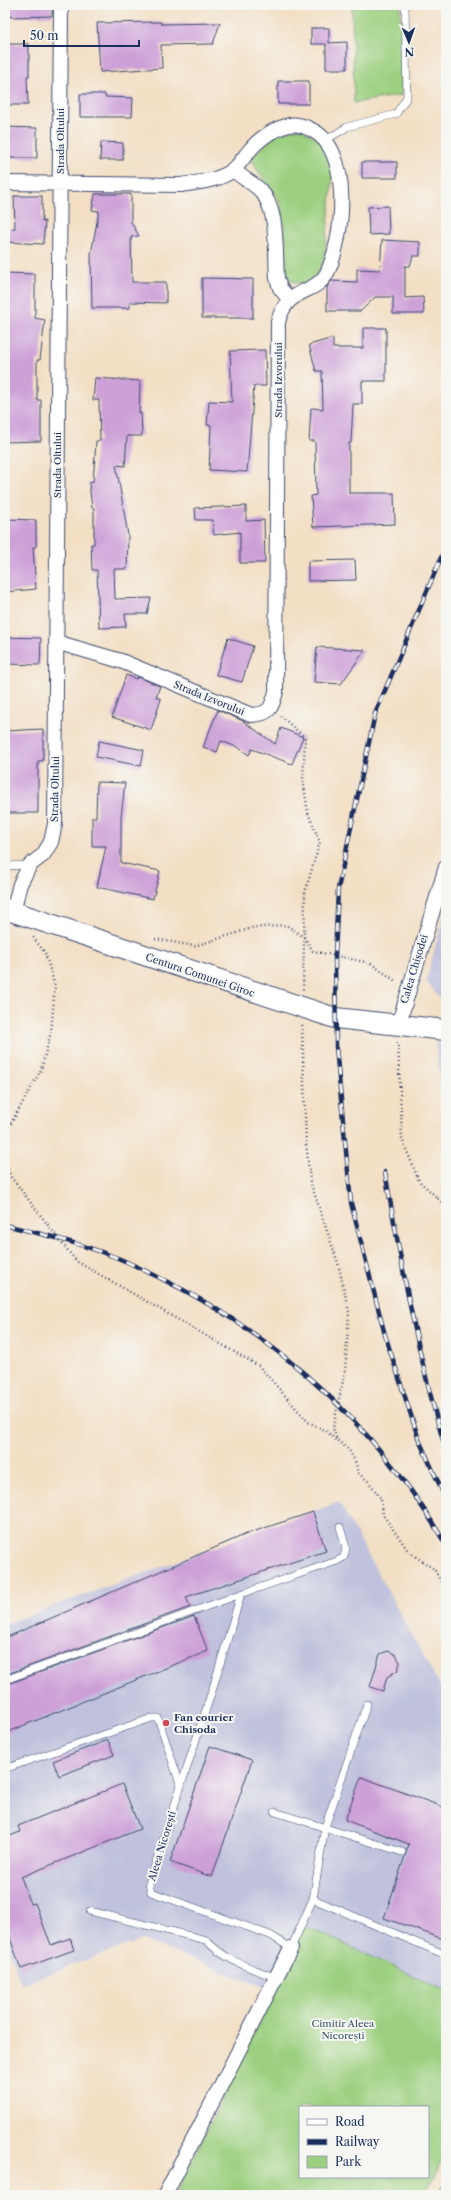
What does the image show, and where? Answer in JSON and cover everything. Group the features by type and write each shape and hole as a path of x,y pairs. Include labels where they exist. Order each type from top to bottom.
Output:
{"main road":[{"name":"Centura Comunei Giroc","path":"9,911 303,1009 335,1018 398,1026"},
{"path":"398,1026 446,1030"}],"street":[{"name":"Strada Oltului","path":"9,911 20,884 30,865 43,855 52,842 55,824 61,5"},
{"path":"5,183 181,185 220,177 233,170 264,136 290,125 305,126 319,133 326,140 336,160 341,185 340,225 333,260 326,275 313,285 289,299 280,288 277,278 272,210 260,190 240,177 233,170"},
{"name":"Strada Izvorului","path":"56,642 121,661 251,714 263,714 271,707 276,692 278,322 281,309 289,299"},
{"name":"Calea Chișodei","path":"398,1026 446,867"},
{"path":"165,2195 292,1948"}],"lane":[{"path":"326,140 347,127 396,114 407,97 405,5"},
{"path":"5,866 30,865"},
{"path":"5,1680 241,1594 337,1561 344,1557 346,1548 340,1527"},
{"name":"Aleea Nicorești","path":"241,1594 149,1883 151,1892 270,1935 292,1948"},
{"path":"292,1948 313,1899 325,1827 367,1704"},
{"path":"10,1767 152,1718 158,1718 180,1787"},
{"path":"275,1812 402,1852"},
{"path":"313,1899 446,1955"},
{"path":"90,1910 206,1940 216,1951 230,1960 277,1978"},
{"path":"442,2195 446,2188"}],"path":[{"path":"271,707 305,738 303,780 308,813 320,842 305,892 302,1047 306,1142 310,1181 338,1263 349,1312 345,1370 334,1428 337,1440"},
{"path":"149,938 195,946 252,928 286,925 304,937 313,951 370,963 408,989"},
{"path":"5,1134 40,1070 51,1032 54,986 45,953 31,935"},
{"path":"398,1026 402,1139 419,1181 446,1206"},
{"path":"5,1162 11,1176 76,1261 259,1366 308,1422 325,1430 349,1450 356,1463 358,1473 370,1482 381,1499 383,1515 408,1552 434,1569 446,1590"}],"shaded area":[{"path":"446,906 446,1007 426,981"},
{"path":"435,1042 446,1043 446,1123"},
{"path":"339,1502 446,1697 446,1991 305,1926 273,1991 142,1940 21,1984 5,1941 5,1624"}],"green space":[{"path":"352,5 400,5 402,95 354,103"},
{"path":"300,128 323,142 333,175 325,253 321,267 313,278 303,285 291,281 286,272 284,225 281,207 276,195 256,169 252,157 277,134"},
{"name":"Cimitir Aleea Nicorești","path":"305,1926 446,1991 446,2154 424,2195 176,2195"}],"building":[{"path":"9,5 52,5 52,16 10,17"},
{"path":"161,22 161,24 220,23 213,44 161,45 162,68 100,72 97,23"},
{"path":"311,28 329,28 329,43 347,42 347,69 326,69 326,44 311,44"},
{"path":"5,44 29,44 29,76 27,76 28,105 6,105"},
{"path":"278,81 309,81 309,104 278,104"},
{"path":"80,94 105,94 105,97 133,98 132,117 80,117"},
{"path":"5,127 37,128 37,158 5,158"},
{"path":"101,142 123,143 123,160 100,160"},
{"path":"362,162 397,162 397,178 362,178"},
{"path":"95,194 131,194 131,222 139,236 131,237 132,282 166,282 166,303 130,302 130,308 92,308 91,254 99,211 92,210"},
{"path":"14,196 42,196 42,222 45,221 43,244 5,242 5,229 15,228"},
{"path":"388,206 389,234 369,235 368,207"},
{"path":"382,240 420,242 420,256 413,256 410,266 405,266 405,298 423,297 424,314 393,314 393,297 375,297 361,311 327,311 327,287 331,281 357,282 357,269 380,270"},
{"path":"5,273 35,274 35,318 45,320 40,360 37,360 37,400 41,400 41,441 5,442"},
{"path":"202,278 253,279 253,318 202,318"},
{"path":"363,328 386,328 386,381 362,381 362,404 353,404 351,443 349,443 349,493 394,493 395,524 313,527 311,496 316,495 315,441 309,441 311,408 323,409 322,371 316,371 309,345 333,338 333,348 363,348"},
{"path":"265,350 266,386 254,386 247,472 209,470 211,425 207,425 209,401 232,402 230,351"},
{"path":"95,378 140,381 139,413 141,413 142,436 127,436 125,466 116,465 128,535 127,569 114,569 115,599 151,598 147,614 125,614 126,627 99,628 97,570 92,570 91,544 94,544 94,508 92,508 89,483 93,482 96,441 100,441 99,400 93,400"},
{"path":"246,506 246,521 264,520 265,563 240,563 240,532 214,535 212,520 196,520 195,508"},
{"path":"5,519 36,520 36,547 33,547 36,589 5,592"},
{"path":"355,560 356,580 308,581 308,561"},
{"path":"5,637 41,638 40,665 5,664"},
{"path":"228,638 253,646 242,682 216,675"},
{"path":"317,647 365,650 341,684 314,682"},
{"path":"126,675 136,679 138,677 160,686 156,697 161,699 151,730 112,717"},
{"path":"218,710 243,721 275,744 281,728 303,737 292,764 252,749 249,755 237,747 221,741 217,752 203,747"},
{"path":"43,729 43,761 38,761 38,813 6,813 5,731"},
{"path":"99,741 144,750 141,766 96,757"},
{"path":"97,782 125,783 121,817 121,863 160,871 153,899 97,887 106,846 92,846 92,817 96,817"},
{"path":"313,1512 326,1551 186,1597 190,1607 5,1675 5,1638 249,1533"},
{"path":"194,1616 208,1651 5,1733 5,1685"},
{"path":"388,1651 395,1654 400,1662 398,1670 387,1677 383,1691 370,1687 380,1654"},
{"path":"108,1740 114,1755 59,1776 53,1761"},
{"path":"210,1746 252,1760 212,1877 170,1862"},
{"path":"361,1777 446,1808 446,1940 384,1918 409,1844 345,1820"},
{"path":"122,1784 140,1829 21,1877 31,1904 35,1903 51,1945 70,1938 74,1950 21,1969 5,1924 5,1838 20,1832 18,1826"}],"railway":[{"path":"446,546 375,714 338,889 335,956 336,1047 351,1203 385,1335 419,1440 446,1499"},
{"path":"385,1172 404,1277 419,1347 446,1450"},
{"path":"5,1225 47,1235 120,1259 200,1299 243,1326 283,1356 321,1389 357,1424 389,1462 419,1503 446,1545"}],"place":[{"name":"Fan courier Chisoda","path":"166,1723"}]}
